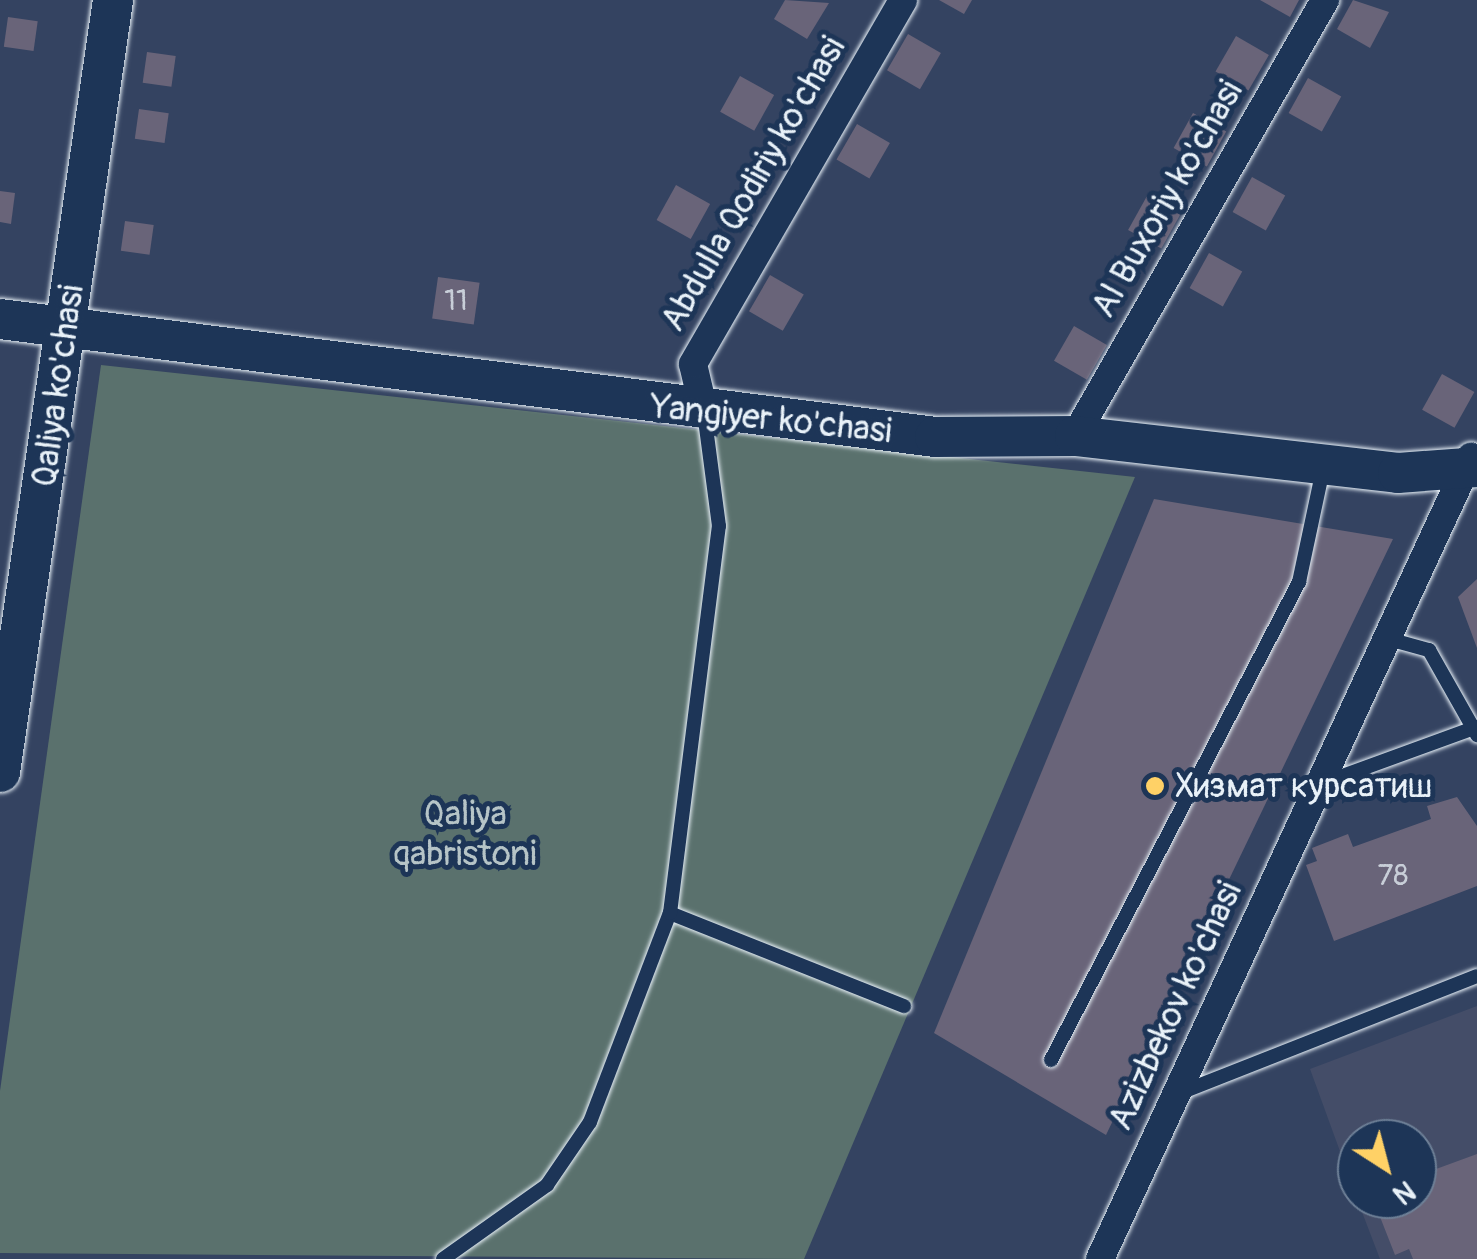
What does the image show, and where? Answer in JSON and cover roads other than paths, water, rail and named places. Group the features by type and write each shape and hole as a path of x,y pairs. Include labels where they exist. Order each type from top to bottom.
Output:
{"street":[{"name":"Qaliya ko'chasi","path":"0,772 113,0"},
{"name":"Abdulla Qodiriy ko'chasi","path":"704,411 693,364 902,0"},
{"name":"Al Buxoriy ko'chasi","path":"1075,436 1324,0"},
{"name":"Yangiyer ko'chasi","path":"0,319 704,411 935,437 1075,436 1324,465 1472,462"},
{"name":"Azizbekov ko'chasi","path":"1100,1259 1384,638 1472,462"}],"lane":[{"path":"443,1259 547,1184 590,1122 670,913 719,526 704,411"},
{"path":"1051,1060 1299,582 1324,465"},
{"path":"1318,785 1476,730 1429,650 1384,638"},
{"path":"670,913 904,1006"},
{"path":"1175,1095 1477,976"}],"place":[{"name":"Хизмат курсатиш","path":"1155,786"}],"park label":[{"name":"Qaliya qabristoni","path":"465,834"}]}
